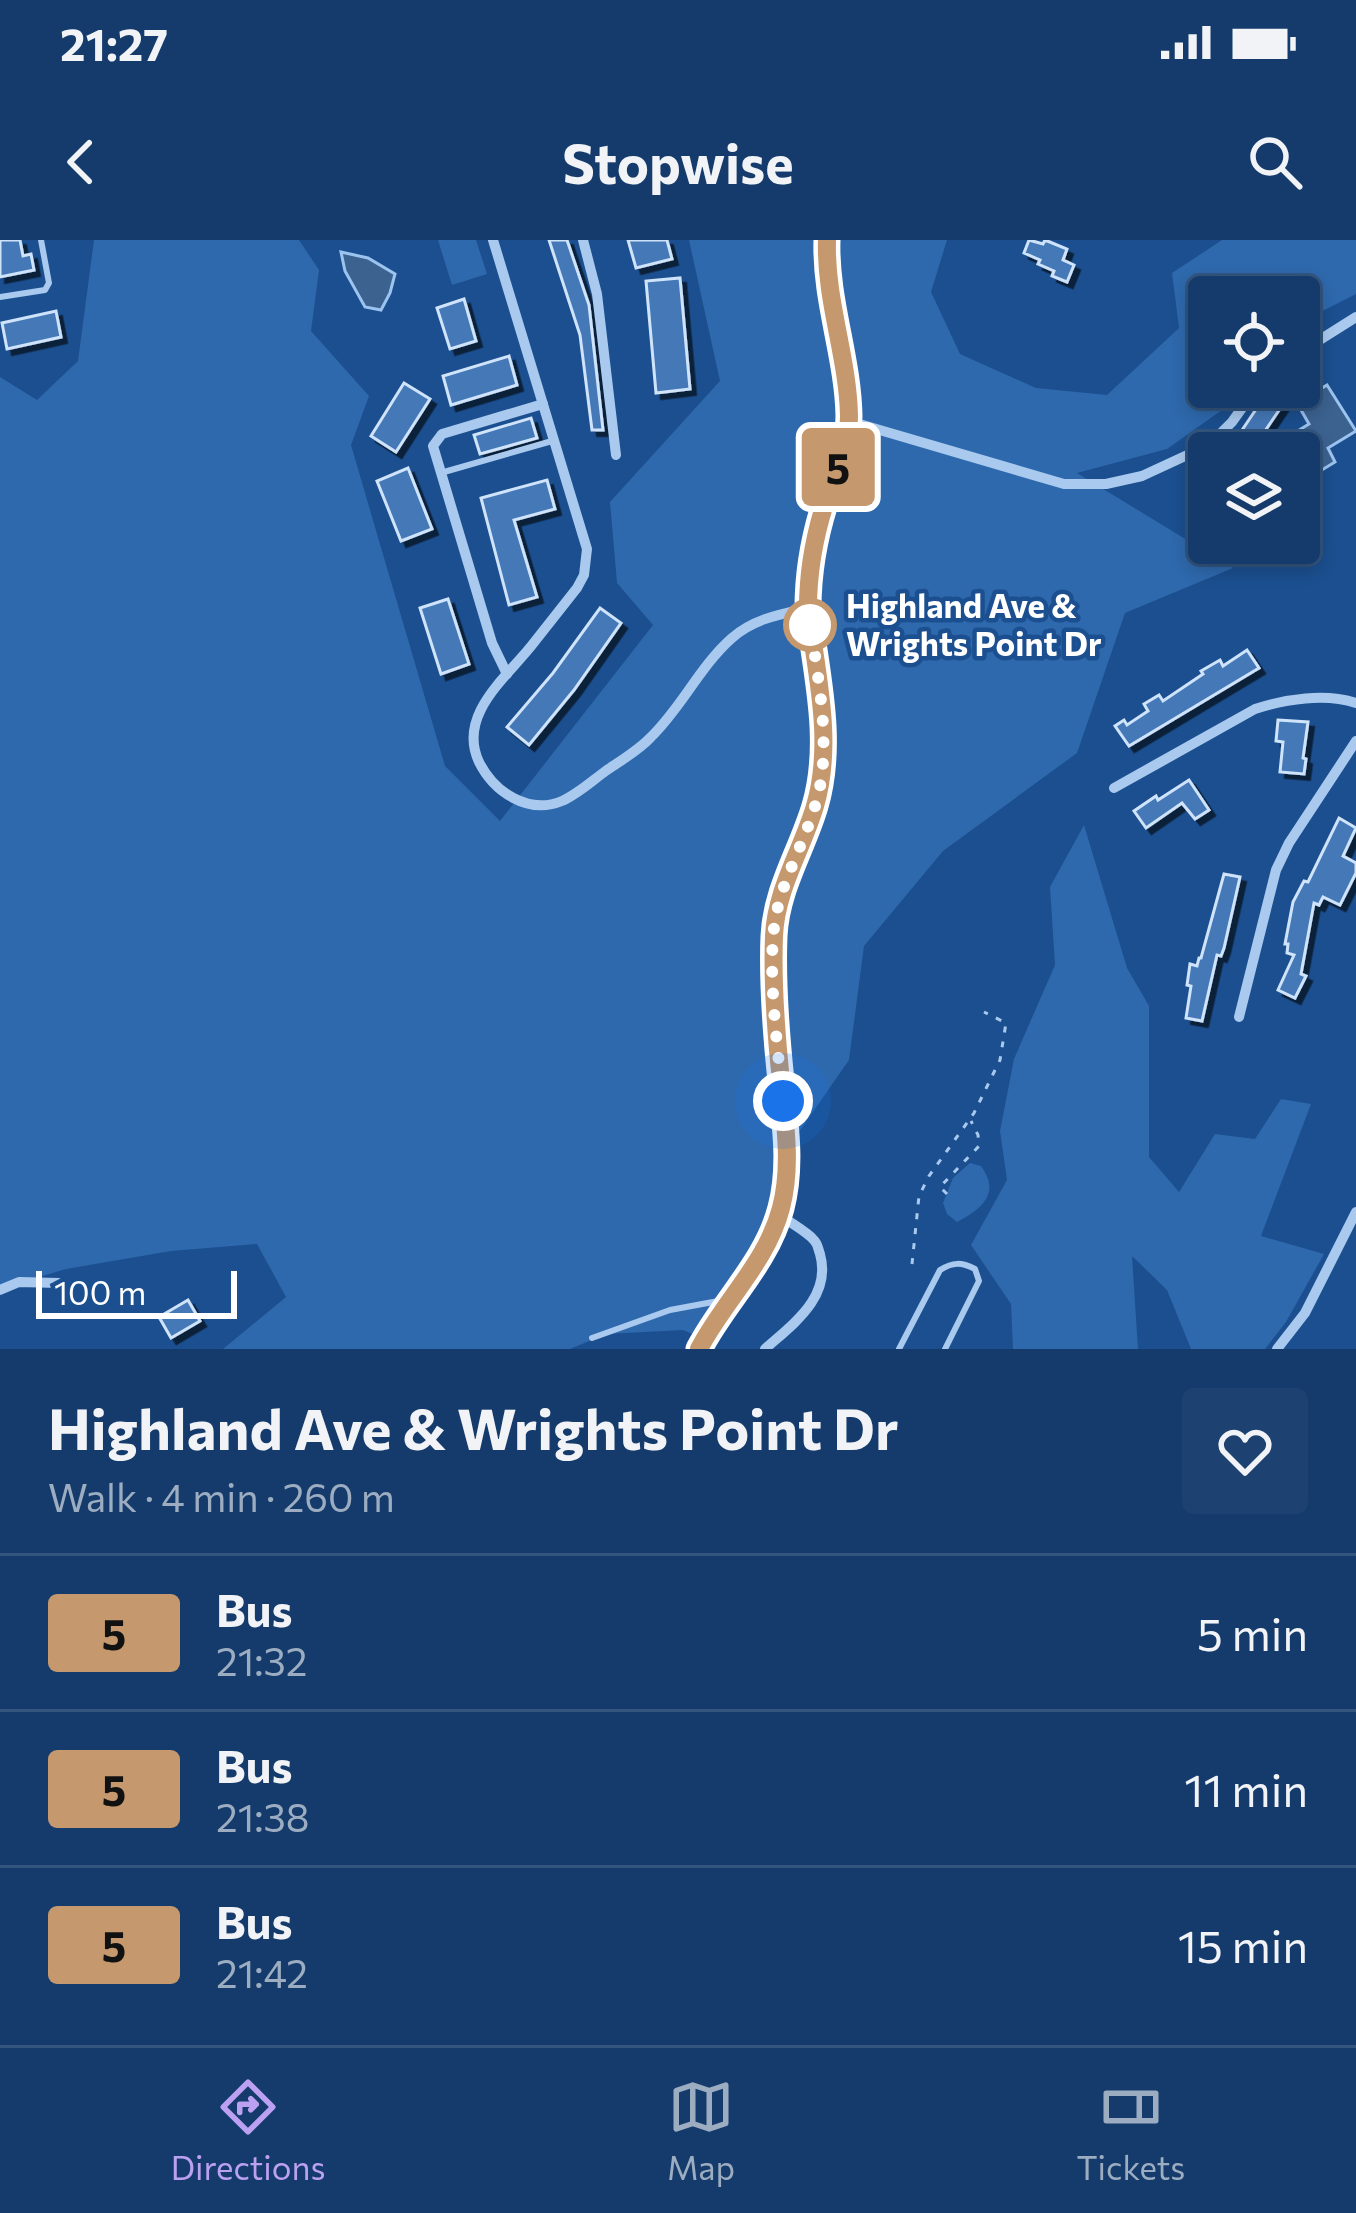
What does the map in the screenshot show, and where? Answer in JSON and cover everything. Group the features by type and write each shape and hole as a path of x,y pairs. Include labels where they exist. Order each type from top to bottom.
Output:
{"street":[{"path":"494,240 587,549 578,588 490,693 478,714 474,749 490,781 522,802 538,805 564,800 650,739 735,634 769,617 808,608"},
{"path":"583,240 599,311 616,455"},
{"path":"699,1349 756,1264 779,1215 787,1183 775,920 815,807 824,750 808,608 812,554 847,444 849,422 826,240"},
{"path":"1320,340 1356,317"},
{"path":"507,674 492,643 433,446 442,434 543,404"},
{"path":"849,422 1064,484 1106,484 1169,466 1209,445 1242,408"},
{"path":"1114,788 1255,709 1315,699 1356,704"},
{"path":"1238,1017 1276,870 1356,742"},
{"path":"1277,1349 1305,1313 1356,1212"},
{"path":"765,1349 813,1301 824,1268 811,1237 779,1215"},
{"path":"0,1290 19,1282 59,1282"}],"lane":[{"path":"0,296 46,290 49,283 41,240"},
{"path":"440,473 554,440"},
{"path":"899,1349 940,1270 962,1263 975,1269 979,1281 945,1349"},
{"path":"592,1338 670,1310 732,1298"}],"path":[{"path":"912,1264 919,1196 970,1119 1000,1060 1006,1023 984,1012"},
{"path":"947,1194 940,1187 979,1146 970,1119"}],"shaded area":[{"path":"94,240 299,240 319,270 311,331 369,396 351,445 445,766 500,821 653,625 617,583 610,502 720,381 689,240 947,240 931,292 960,354 1036,388 1107,395 1179,328 1172,273 1222,240 1356,240 1356,294 1320,312 1320,276 1188,276 1188,408 1223,408 1167,449 1077,473 1188,541 1188,564 1233,568 1125,613 1077,753 943,851 864,946 849,1060 787,1149 779,1215 704,1339 683,1330 606,1334 570,1349 223,1349 286,1297 257,1244 171,1251 66,1269 0,1289 0,377 37,400 78,361"},
{"path":"438,240 476,240 487,274 452,285"},
{"path":"341,252 368,258 395,274 381,310 365,307 345,271"},
{"path":"1327,385 1356,431 1328,448 1335,462 1320,471 1320,432 1296,432 1309,424 1300,408 1320,408 1320,389"},
{"path":"1084,825 1127,968 1149,1006 1149,1157 1179,1192 1215,1134 1255,1139 1281,1099 1311,1104 1261,1236 1324,1254 1265,1349 1191,1349 1167,1290 1132,1256 1138,1349 1013,1349 1011,1304 971,1245 1007,1180 1000,1131 1014,1059 1055,965 1050,887"},
{"path":"970,1163 981,1166 989,1192 981,1206 957,1222 943,1203 953,1178"}],"building":[{"path":"0,240 20,240 23,256 31,254 34,270 0,277"},
{"path":"549,240 567,240 589,305 603,430 592,430 580,335"},
{"path":"628,240 667,240 672,259 636,268"},
{"path":"1029,240 1043,244 1045,240 1067,249 1063,260 1074,265 1067,282 1024,253"},
{"path":"680,278 690,389 656,393 646,281"},
{"path":"464,299 476,341 450,349 437,308"},
{"path":"56,311 61,337 7,349 2,323"},
{"path":"509,356 517,385 451,405 443,376"},
{"path":"404,383 430,399 396,452 371,436"},
{"path":"1257,408 1281,408 1264,432 1241,432"},
{"path":"531,418 537,438 480,454 474,435"},
{"path":"408,468 432,529 401,541 377,481"},
{"path":"547,480 555,509 514,520 537,597 509,605 481,498"},
{"path":"448,599 469,664 441,674 420,608"},
{"path":"600,608 621,623 529,745 507,727"},
{"path":"1247,650 1259,668 1129,746 1115,726 1124,720 1127,725 1148,711 1144,704 1159,695 1163,701 1201,671 1220,660 1223,666"},
{"path":"1278,720 1308,722 1304,774 1280,772 1283,742 1276,741"},
{"path":"1189,780 1209,810 1195,819 1182,803 1146,828 1134,811"},
{"path":"1339,818 1356,828 1343,856 1356,863 1356,873 1340,905 1323,897 1319,905 1314,903 1301,974 1306,976 1295,998 1278,990 1294,955 1287,953 1285,944 1293,902"},
{"path":"1224,874 1240,877 1224,948 1217,955 1202,1021 1186,1018 1190,964 1197,966 1201,958"},
{"path":"188,1300 200,1321 171,1338 159,1317"}],"bus line":[{"name":"5","path":"699,1349 756,1264 773,1231 787,1183 775,920 821,780 824,735 808,588 826,502 847,444 849,416 843,354 827,276 827,240"}],"place":[{"name":"Highland Ave & Wrights Point Dr","path":"810,625"}],"route":[{"path":"783,1101 775,920 815,807 824,750 808,608 810,625"}]}
